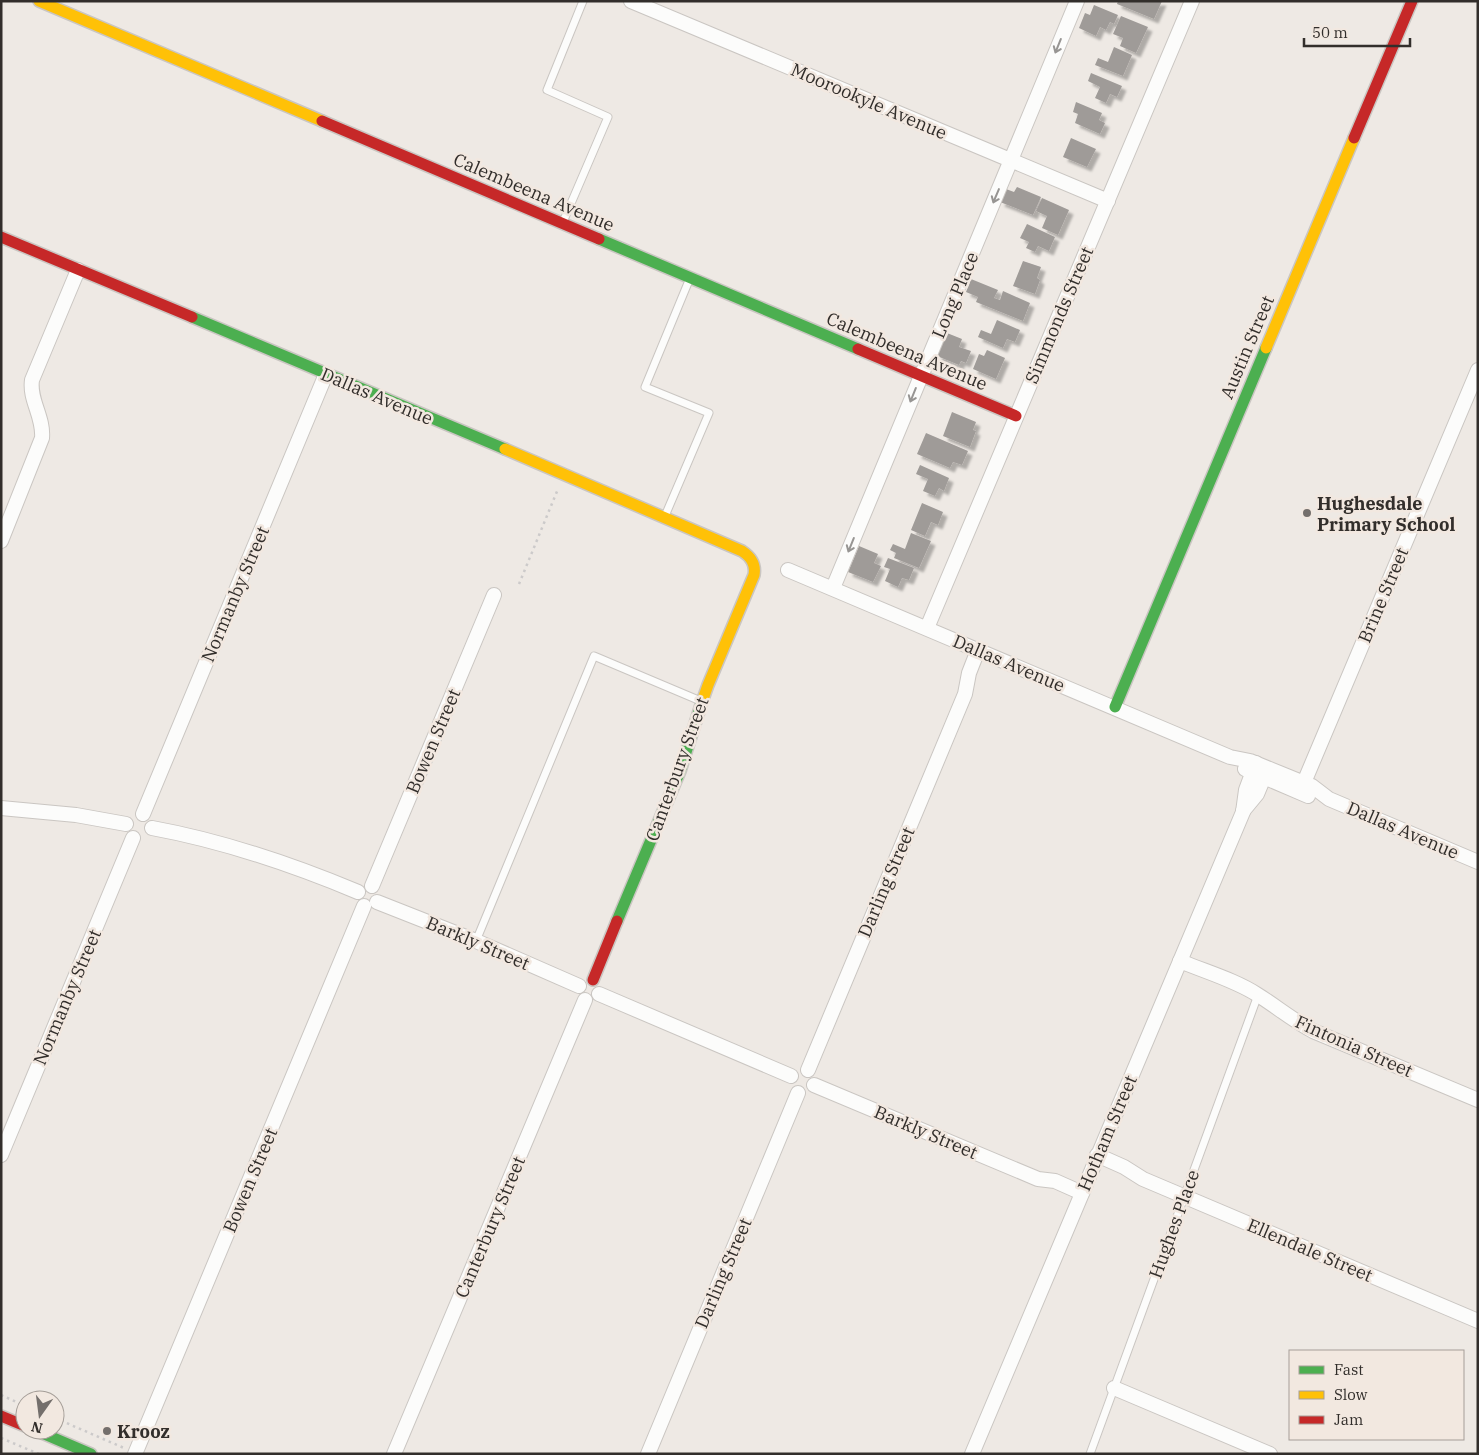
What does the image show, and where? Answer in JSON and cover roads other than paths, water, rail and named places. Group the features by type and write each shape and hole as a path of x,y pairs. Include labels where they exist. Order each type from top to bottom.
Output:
{"street":[{"name":"Calembeena Avenue","path":"39,1 1016,416"},
{"name":"Moorookyle Avenue","path":"631,1 1108,201"},
{"name":"Long Place","path":"833,588 1077,1"},
{"name":"Simmonds Street","path":"927,628 1192,1"},
{"name":"Austin Street","path":"1115,707 1412,1"},
{"name":"Dallas Avenue","path":"1,237 566,475 742,551 751,558"},
{"path":"1,541 42,438 43,426 32,394 32,380 78,270"},
{"name":"Brine Street","path":"1302,788 1478,370"},
{"name":"Normanby Street","path":"143,814 326,374"},
{"name":"Canterbury Street","path":"593,980 680,772 708,685 754,575 755,567 751,558"},
{"name":"Dallas Avenue","path":"788,570 1115,707 1302,788 1308,796 1329,799 1478,862"},
{"name":"Bowen Street","path":"372,886 494,595"},
{"name":"Darling Street","path":"808,1070 965,694 977,675 983,652"},
{"name":"Hotham Street","path":"972,1454 1243,812 1246,790 1260,770"},
{"path":"1,808 76,815 126,824"},
{"path":"134,814 143,814 150,820 152,828 148,836 141,840 133,838 127,832 126,824 134,814"},
{"path":"152,828 254,853 358,892"},
{"name":"Normanby Street","path":"1,1155 133,838"},
{"path":"365,886 372,886 378,894 371,904 358,899 358,892 365,886"},
{"name":"Bowen Street","path":"130,1451 371,904"},
{"name":"Barkly Street","path":"371,904 476,941 579,986"},
{"name":"Fintonia Street","path":"1180,961 1258,995 1313,1031 1478,1100"},
{"path":"583,980 593,980 599,987 599,994 591,1000 585,1000 580,996 579,986 583,980"},
{"path":"599,994 791,1076"},
{"name":"Canterbury Street","path":"394,1454 585,1000"},
{"path":"804,1068 813,1074 814,1085 810,1092 802,1094 792,1088 791,1076 796,1070 804,1068"},
{"name":"Barkly Street","path":"814,1085 1038,1179 1052,1190 1080,1197"},
{"name":"Darling Street","path":"648,1454 798,1093"},
{"name":"Ellendale Street","path":"1096,1159 1120,1174 1143,1179 1478,1321"},
{"path":"1114,1388 1270,1454"},
{"path":"1,1416 15,1422"},
{"path":"58,1440 91,1454"}],"lane":[{"path":"562,224 608,117 547,90 583,1"},
{"path":"664,518 709,413 645,386 690,278"},
{"path":"476,941 594,656 703,702"},
{"name":"Hughes Place","path":"1090,1454 1258,995"}],"place":[{"name":"Hughesdale Primary School","path":"1307,513"},
{"name":"Krooz","path":"107,1431"}]}
